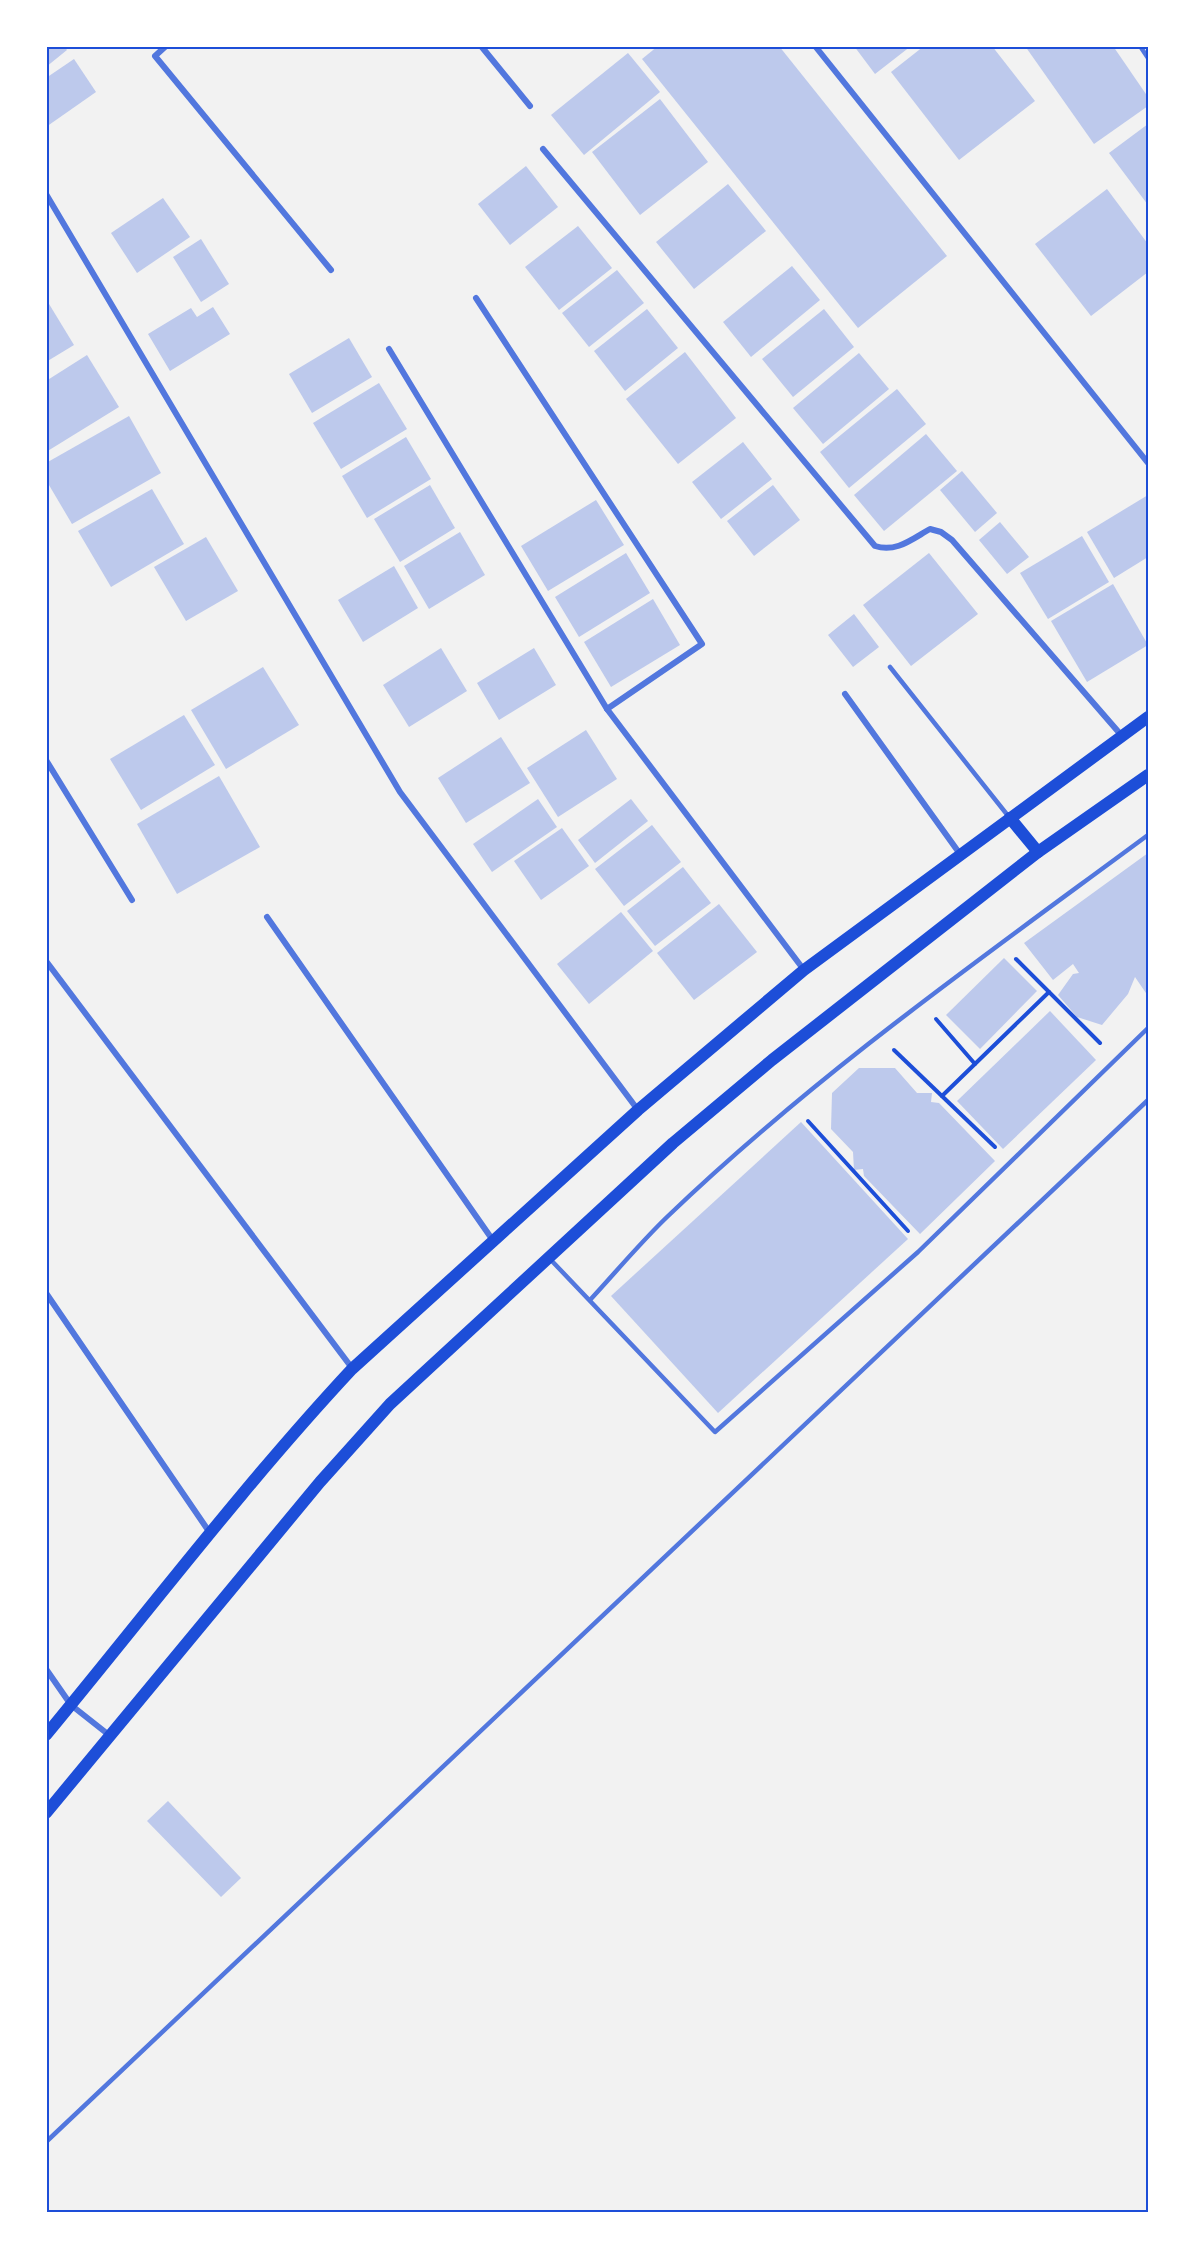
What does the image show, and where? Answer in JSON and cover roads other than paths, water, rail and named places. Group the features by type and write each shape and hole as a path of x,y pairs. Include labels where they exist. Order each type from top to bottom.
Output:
{"main road":[{"path":"46,1735 312,1412 352,1369 492,1239 638,1110 804,970 1149,717"},
{"path":"46,1813 357,1440 390,1404 673,1143 772,1060 1038,852 1149,775"},
{"path":"1010,818 1038,852"}],"street":[{"path":"166,46 155,56 331,270"},
{"path":"481,46 531,106"},
{"path":"815,46 1149,463"},
{"path":"543,149 875,546 886,550 896,548 930,529 941,532 960,549 1122,736"},
{"path":"46,194 400,792 638,1110"},
{"path":"476,298 702,644 608,708"},
{"path":"389,349 608,708 804,970"},
{"path":"845,694 960,854"},
{"path":"46,760 132,900"},
{"path":"267,917 492,1239"},
{"path":"46,961 352,1369"},
{"path":"46,1293 211,1533"},
{"path":"46,1669 71,1705 109,1735"}],"lane":[{"path":"1140,46 1149,58"},
{"path":"890,667 1010,818"},
{"path":"590,1300 667,1218 794,1105 921,1002 1149,835"},
{"path":"548,1257 715,1432 922,1248 1149,1028"},
{"path":"46,2142 1149,1100"}]}
